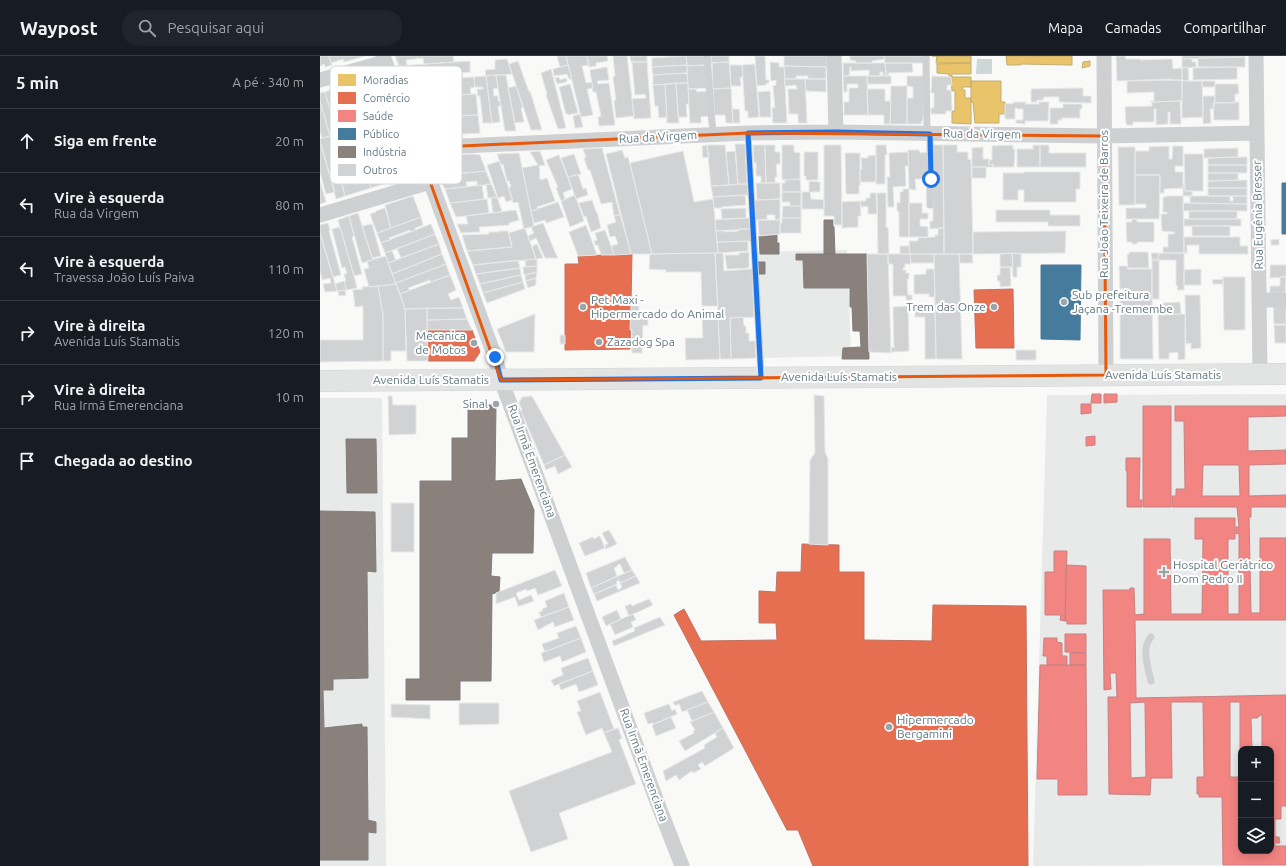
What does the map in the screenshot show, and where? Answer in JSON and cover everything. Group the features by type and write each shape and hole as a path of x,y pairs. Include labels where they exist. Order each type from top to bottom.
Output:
{"main road":[{"name":"Avenida Luís Stamatis","path":"320,380 1286,374"}],"street":[{"path":"834,56 836,132"},
{"name":"Rua João Teixeira de Barros","path":"1104,56 1106,375"},
{"name":"Rua Eugênia Bresser","path":"1256,56 1260,374"},
{"path":"363,66 384,59"},
{"path":"320,80 330,77"},
{"name":"Rua da Virgem","path":"462,146 748,133 836,132 1104,136 1257,133"},
{"path":"320,215 423,184"},
{"name":"Rua Irmã Emerenciana","path":"431,184 495,357 501,380 682,866"},
{"path":"1259,300 1286,300"}],"lane":[{"path":"707,56 714,134"},
{"path":"926,56 930,205"},
{"path":"748,133 761,378"},
{"path":"1151,637 1147,643 1146,650 1147,665 1151,681"}],"highlighted area":[{"path":"748,133 1104,136 1106,375 501,380 418,148"}],"shaded area":[{"path":"977,59 992,59 992,74 976,74"},
{"path":"847,250 851,356 762,358 757,252"},
{"name":"Hospital Geriátrico Dom Pedro II","path":"1286,394 1286,865 1033,866 1047,395"},
{"path":"320,398 382,398 386,866 320,866"}],"building: Moradias":[{"path":"937,56 971,56 971,63 936,63"},
{"path":"1006,56 1072,56 1072,65 1007,65"},
{"path":"1090,61 1090,66 1082,68 1083,62"},
{"path":"971,63 971,74 952,74 952,77 949,77 949,74 937,73 937,64"},
{"path":"951,77 971,77 971,87 962,87 963,90 965,90 965,98 971,98 971,124 952,123 952,111 955,111 955,90 952,91"},
{"path":"971,81 1001,81 1001,102 1005,102 1005,114 999,114 999,123 975,123 973,102 971,102"}],"building: Comércio":[{"path":"632,254 630,349 565,350 565,264 579,264 578,256"},
{"path":"1013,289 1014,348 976,348 974,290"},
{"path":"427,330 472,330 480,352 474,361 428,361"},
{"path":"802,544 839,545 839,572 864,572 864,640 932,641 933,605 1026,606 1028,866 813,866 798,830 787,830 674,615 684,609 701,641 777,640 776,623 759,623 759,591 776,592 777,572 801,572"}],"building: Saúde":[{"path":"1092,394 1101,394 1101,403 1091,403"},
{"path":"1104,394 1117,394 1117,402 1104,403"},
{"path":"1081,404 1091,404 1091,413 1081,414"},
{"path":"1143,406 1171,406 1171,507 1143,507"},
{"path":"1175,406 1286,406 1286,416 1248,417 1248,451 1286,450 1286,464 1249,465 1249,496 1286,495 1286,507 1251,507 1251,517 1249,517 1251,613 1260,613 1260,538 1286,538 1286,620 1135,620 1136,698 1286,695 1286,806 1281,806 1281,819 1275,819 1275,837 1279,837 1280,843 1275,843 1275,846 1286,846 1286,865 1223,865 1222,797 1199,797 1199,794 1197,794 1197,777 1204,777 1203,702 1171,702 1172,778 1151,778 1150,795 1109,794 1108,697 1117,697 1116,673 1110,673 1111,689 1104,690 1103,590 1130,590 1130,588 1134,588 1135,615 1144,614 1144,539 1170,539 1171,614 1202,614 1203,539 1195,539 1195,518 1235,518 1235,539 1228,539 1228,614 1239,614 1239,533 1236,534 1236,527 1239,527 1237,507 1172,507 1172,496 1176,496 1176,489 1185,489 1184,421 1175,421","holes":["1203,465 1239,465 1240,496 1202,496","1145,702 1146,777 1131,778 1130,703"]},
{"path":"1095,436 1095,445 1086,446 1086,437"},
{"path":"1126,458 1140,458 1139,500 1142,500 1142,507 1127,507"},
{"path":"1054,551 1067,551 1065,621 1060,620 1061,615 1045,615 1045,572 1054,572"},
{"path":"1066,565 1086,566 1086,624 1067,624 1067,621 1065,621"},
{"path":"1065,634 1086,634 1086,653 1065,652"},
{"path":"1044,638 1057,638 1057,642 1062,643 1062,656 1067,656 1067,665 1047,665 1047,656 1043,656"},
{"path":"1070,653 1086,653 1086,665 1070,665"},
{"path":"1040,665 1086,665 1087,795 1058,795 1058,779 1037,779"}],"building: Público":[{"path":"1282,183 1286,183 1286,234 1282,234"},
{"path":"1041,265 1081,265 1080,340 1041,339"}],"building: Indústria":[{"path":"824,220 833,220 835,254 824,254"},
{"path":"777,235 779,254 760,254 759,236"},
{"path":"796,254 867,254 869,359 842,359 843,348 861,347 860,331 853,331 852,307 850,307 850,288 804,288 803,260 796,260"},
{"path":"758,262 765,262 765,274 759,274"},
{"path":"468,405 496,405 495,481 521,479 534,510 533,553 492,553 491,576 500,577 499,592 492,594 491,681 460,681 460,700 406,700 406,679 420,679 420,481 452,481 452,438 468,438"},
{"path":"346,439 376,439 377,493 347,493"},
{"path":"320,511 375,512 376,572 367,571 368,678 333,679 333,690 323,690 324,728 362,724 362,727 367,727 368,820 376,822 376,833 368,832 368,860 320,860"}],"building: Outros":[{"path":"320,56 329,56 332,65 325,67 324,64 320,66"},
{"path":"329,56 365,56 344,62 343,59 331,63"},
{"path":"395,56 453,56 454,62 424,64 423,58 406,60 407,66 399,66"},
{"path":"557,56 566,56 568,65 560,67"},
{"path":"566,56 587,56 589,65 582,66 586,83 592,82 593,88 587,89 593,115 581,117"},
{"path":"587,56 607,56 608,61 596,63 596,66 589,67"},
{"path":"613,56 627,56 634,116 616,118"},
{"path":"630,56 647,56 647,62 631,62"},
{"path":"686,56 687,65 652,67 652,58"},
{"path":"686,56 704,56 705,65 687,66"},
{"path":"711,56 729,56 729,62 711,63"},
{"path":"755,56 765,56 766,80 769,80 769,83 766,83 766,85 757,86"},
{"path":"784,56 827,56 827,67 784,66"},
{"path":"850,56 884,56 885,59 872,61 872,63 856,63 856,61 850,60"},
{"path":"884,56 923,56 924,63 885,63"},
{"path":"1116,56 1125,56 1126,59 1140,60 1172,59 1173,69 1182,68 1182,80 1117,81"},
{"path":"1182,56 1245,56 1245,57 1182,59"},
{"path":"1245,57 1245,67 1198,67 1198,58"},
{"path":"1192,58 1192,62 1196,62 1196,67 1182,68 1182,59"},
{"path":"507,59 512,74 486,76 485,70 495,69 495,60"},
{"path":"470,61 470,72 462,73 462,66 399,66"},
{"path":"518,61 529,92 530,91 542,130 531,130 509,64"},
{"path":"632,62 647,62 651,118 634,119 632,99 646,98 645,94 635,95"},
{"path":"729,62 731,88 713,89 712,63"},
{"path":"770,62 779,63 779,67 784,67 787,123 773,123 772,108 775,108 773,86 776,85 776,80 771,81"},
{"path":"843,63 885,63 886,76 883,76 883,72 880,72 880,76 869,76 869,70 851,71 850,67 849,76 843,76"},
{"path":"885,63 912,63 913,72 888,73 889,76 887,76"},
{"path":"755,64 759,117 748,118 748,111 745,111 742,65"},
{"path":"568,65 572,79 569,79 567,74 554,76 553,69"},
{"path":"687,65 687,73 653,75 652,67"},
{"path":"705,65 707,88 688,89 687,66"},
{"path":"730,65 742,65 743,77 740,77 741,86 731,86"},
{"path":"784,66 826,67 826,79 808,79 808,76 796,76 796,79 785,79"},
{"path":"607,67 609,80 597,81 598,84 609,83 615,125 599,126 598,117 601,116 596,92 593,92 590,70"},
{"path":"1188,67 1189,81 1182,81 1182,68"},
{"path":"1237,67 1237,79 1193,80 1193,68"},
{"path":"551,69 566,128 558,129 546,95 541,73"},
{"path":"687,73 688,83 653,85 653,75"},
{"path":"496,75 506,75 516,131 505,131"},
{"path":"496,75 498,88 493,89 494,96 498,96 498,101 500,101 501,106 498,106 500,122 492,123 486,76"},
{"path":"486,76 492,123 483,123 480,96 478,96 477,89 483,89 483,87 475,87 474,77"},
{"path":"843,76 867,76 868,115 844,115 844,102 849,102 849,88 858,88 858,84 847,84 847,92 844,92"},
{"path":"867,76 891,76 891,84 867,84"},
{"path":"907,76 924,76 923,118 921,124 907,124 907,98 913,98 913,87 907,86"},
{"path":"932,76 951,77 952,85 947,85 947,90 951,90 952,111 946,111 946,114 931,114 931,108 934,108 934,93 931,93"},
{"path":"474,77 475,87 470,88 471,94 462,95 462,78"},
{"path":"559,77 560,80 566,78 567,82 557,84 555,78"},
{"path":"785,79 805,79 807,123 798,123 798,114 789,114 788,89 797,89 796,85 785,86"},
{"path":"805,79 826,79 826,92 806,91"},
{"path":"1182,80 1182,101 1150,102 1154,101 1154,92 1127,93 1127,81"},
{"path":"1182,81 1202,81 1203,117 1182,118"},
{"path":"1202,81 1215,81 1215,87 1202,87"},
{"path":"676,83 688,83 689,104 686,104 687,117 678,117"},
{"path":"676,83 679,123 667,123 665,84"},
{"path":"570,84 578,113 568,115 566,114 559,87"},
{"path":"665,84 667,117 659,118 658,106 655,106 653,85"},
{"path":"1215,84 1238,84 1239,94 1235,94 1235,103 1215,103"},
{"path":"516,86 523,107 521,108 524,122 515,123 508,88"},
{"path":"891,86 907,86 907,124 890,124"},
{"path":"731,88 733,123 726,123 725,115 715,115 713,89"},
{"path":"1083,88 1083,96 1091,96 1091,103 1059,102 1059,97 1044,97 1043,100 1031,102 1031,89"},
{"path":"688,89 696,89 697,92 707,91 709,116 701,117 701,123 690,123"},
{"path":"867,89 885,89 885,101 891,101 890,124 884,124 884,115 868,115"},
{"path":"330,90 330,110 325,92"},
{"path":"770,91 771,117 760,117 758,92"},
{"path":"325,92 330,110 330,136 320,101 320,93"},
{"path":"476,94 478,115 462,116 462,95"},
{"path":"1203,96 1215,96 1214,109 1210,109 1211,123 1203,124"},
{"path":"320,101 330,136 322,138 320,131"},
{"path":"1180,101 1181,124 1170,124 1170,112 1168,112 1168,124 1156,125 1156,109 1154,109 1154,122 1133,122 1133,125 1127,125 1126,123 1125,107 1152,106 1152,102"},
{"path":"1014,102 1039,104 1039,102 1049,102 1048,121 1025,121 1025,124 1016,123 1016,120 1023,120 1023,109 1017,108 1015,108 1015,119 1005,119 1005,104"},
{"path":"1239,102 1239,120 1214,120 1213,103"},
{"path":"1063,104 1082,104 1082,109 1080,109 1080,118 1062,118 1062,120 1058,120 1058,124 1050,124 1050,108 1063,108"},
{"path":"732,109 739,109 740,123 733,123"},
{"path":"580,114 583,127 575,128 573,116"},
{"path":"478,115 480,133 462,134 462,116"},
{"path":"330,136 330,177 320,141 320,139"},
{"path":"320,141 330,175 330,184 333,184 335,192 326,194 320,172"},
{"path":"735,144 745,144 747,184 738,184"},
{"path":"707,145 709,157 703,158 702,146"},
{"path":"707,145 725,145 729,185 711,186"},
{"path":"753,145 765,145 766,183 761,183 761,176 756,176 756,163 754,163"},
{"path":"765,145 775,145 775,152 780,152 780,164 776,164 777,177 775,177 775,183 766,183"},
{"path":"782,145 794,145 794,152 800,153 800,179 782,180"},
{"path":"824,145 841,145 842,225 834,225 834,216 824,216"},
{"path":"876,145 886,145 887,155 885,155 885,184 876,184"},
{"path":"931,145 943,145 944,228 930,229 930,221 933,221 933,185 938,185 938,180 932,179"},
{"path":"943,145 957,145 957,152 968,152 968,159 971,160 973,254 944,254"},
{"path":"1013,145 1013,149 1015,149 1014,167 993,167 993,164 989,165 989,160 992,160 992,146"},
{"path":"1033,145 1040,145 1040,167 1017,167 1017,149 1033,149"},
{"path":"1040,145 1049,145 1049,153 1086,153 1086,167 1040,167"},
{"path":"1169,146 1169,159 1172,159 1173,146 1183,146 1183,166 1175,166 1175,172 1183,172 1183,188 1164,189 1164,193 1160,193 1160,175 1135,175 1135,151 1149,151 1149,147"},
{"path":"983,147 983,159 989,159 989,165 993,164 993,167 972,167 972,148"},
{"path":"1118,147 1135,147 1135,205 1119,205"},
{"path":"602,148 620,215 614,216 612,202 601,204 590,170 588,170 584,158 586,157 583,149"},
{"path":"1238,148 1238,157 1204,158 1204,149"},
{"path":"622,150 625,158 628,157 652,254 631,254 606,154"},
{"path":"908,150 919,150 920,153 928,152 928,179 915,179 916,190 909,189"},
{"path":"540,151 545,165 539,166 540,180 547,178 555,201 537,207 538,209 531,211 522,168 538,165 530,152"},
{"path":"683,151 694,202 713,199 718,253 652,254 630,163"},
{"path":"735,151 738,184 729,185 726,152"},
{"path":"804,152 818,152 818,180 806,180 806,176 804,176"},
{"path":"908,152 909,166 905,166 906,186 893,187 894,207 888,207 887,177 890,177 889,153"},
{"path":"519,153 534,226 524,229 518,202 513,203 508,187 511,187 509,181 507,181 503,164 501,165 497,154"},
{"path":"845,153 860,153 859,194 846,194"},
{"path":"574,154 581,174 568,177 561,158"},
{"path":"1184,154 1203,154 1203,191 1185,191"},
{"path":"462,155 480,155 486,171 462,173"},
{"path":"559,155 572,189 563,193 565,199 561,201 556,188 558,187 546,160"},
{"path":"876,155 876,182 860,182 860,169 862,169 861,158 868,158 868,156"},
{"path":"1247,157 1247,165 1208,165 1208,158"},
{"path":"499,161 513,200 506,202 504,196 498,198 487,165"},
{"path":"1208,165 1247,165 1247,173 1208,173"},
{"path":"972,167 986,167 986,178 972,178"},
{"path":"486,171 491,184 477,186 477,181 466,182 467,187 445,189 442,184 462,184 462,174"},
{"path":"1080,172 1080,189 1076,189 1076,202 1024,202 1024,190 1018,190 1018,200 1003,200 1003,173"},
{"path":"1208,173 1238,173 1238,180 1208,181"},
{"path":"578,174 583,189 586,188 588,195 576,199 568,177"},
{"path":"1135,175 1160,175 1159,219 1126,219 1126,208 1146,208 1146,204 1135,204"},
{"path":"800,179 801,192 782,192 782,183 785,183 785,180"},
{"path":"1247,180 1247,188 1208,188 1208,181"},
{"path":"320,181 326,202 320,204"},
{"path":"809,181 820,182 820,192 810,192 811,199 824,200 824,209 802,209 802,192 809,192"},
{"path":"756,183 780,183 780,199 757,200"},
{"path":"1185,183 1185,191 1192,191 1192,196 1183,196 1183,184"},
{"path":"332,184 342,184 345,196 336,199"},
{"path":"342,184 370,184 371,188 345,196"},
{"path":"370,184 384,184 371,188"},
{"path":"486,184 491,184 497,197 488,198"},
{"path":"747,184 748,195 713,197 711,186"},
{"path":"482,185 484,199 450,203 445,189"},
{"path":"1208,188 1247,188 1247,196 1208,196"},
{"path":"903,189 909,189 909,237 899,237 899,212 897,211 897,202 900,203 900,192 903,192"},
{"path":"782,192 801,192 801,206 790,206 790,202 782,202"},
{"path":"870,193 876,193 877,214 868,214 868,206 861,207 860,201 866,201 866,198 870,198"},
{"path":"877,193 886,193 886,227 888,228 889,254 878,254"},
{"path":"575,195 584,221 570,227 561,201"},
{"path":"745,195 746,205 714,208 713,197"},
{"path":"413,196 421,217 391,228 385,205"},
{"path":"1183,196 1184,253 1163,253 1163,247 1168,247 1168,234 1174,234 1174,232 1162,231 1161,214 1167,214 1167,212 1163,212 1163,197"},
{"path":"1190,196 1230,196 1230,201 1233,201 1233,196 1247,196 1247,204 1190,203"},
{"path":"497,197 502,212 493,213 491,198"},
{"path":"487,199 489,213 456,217 450,203"},
{"path":"780,199 780,220 775,220 775,215 767,215 767,220 756,220 755,200"},
{"path":"592,200 601,228 591,232 586,216 584,217 579,203"},
{"path":"860,201 861,216 858,216 858,227 842,228 842,202"},
{"path":"558,202 564,217 546,223 545,220 534,223 531,211"},
{"path":"909,203 922,203 922,213 928,213 928,219 920,219 920,226 928,227 928,237 909,237"},
{"path":"1183,203 1247,204 1247,211 1183,211"},
{"path":"783,206 801,206 801,218 782,218"},
{"path":"385,208 391,228 377,233 370,214"},
{"path":"746,208 746,218 722,219 721,209"},
{"path":"516,210 519,220 509,223 509,225 479,227 480,232 461,233 457,224 468,224 466,216"},
{"path":"996,210 1050,210 1050,215 1080,215 1080,226 1048,226 1048,222 996,222"},
{"path":"1189,211 1237,211 1237,219 1189,219"},
{"path":"358,213 373,260 362,263 349,216"},
{"path":"620,215 631,254 614,255 611,246 618,244 615,236 610,237 607,225 616,222 614,216"},
{"path":"349,216 354,236 352,237 362,274 354,276 338,220"},
{"path":"421,217 423,225 415,228 415,230 411,232 410,230 389,238 390,240 381,243 377,233"},
{"path":"749,218 750,229 716,231 715,220"},
{"path":"782,218 801,218 801,233 780,233 780,223 782,223"},
{"path":"1132,219 1137,219 1137,222 1154,222 1154,242 1137,242 1137,244 1132,244 1132,242 1127,242 1126,222 1132,222"},
{"path":"1184,219 1241,219 1241,226 1184,226"},
{"path":"758,220 780,220 780,234 759,236"},
{"path":"328,223 341,275 333,277 320,233 320,225"},
{"path":"543,223 558,258 545,258 536,238 530,241 528,236 534,233 531,227"},
{"path":"372,224 381,256 372,258 362,226"},
{"path":"431,224 435,234 385,253 381,243"},
{"path":"586,225 597,255 578,256 569,232"},
{"path":"1192,226 1230,226 1230,236 1192,236"},
{"path":"340,227 357,288 347,290 344,281 346,281 344,274 347,274 345,267 342,268 332,229"},
{"path":"525,228 536,259 473,265 467,251 512,247 509,233"},
{"path":"938,228 944,228 944,254 910,254 909,241 918,241 918,238 935,237 935,235 938,235"},
{"path":"739,229 750,229 751,241 717,242 716,231 739,231"},
{"path":"605,230 614,255 601,255 598,245 596,246 594,241 597,240 595,233"},
{"path":"508,231 512,247 467,251 462,235 489,234 489,232"},
{"path":"1066,231 1065,253 973,254 973,232"},
{"path":"320,233 337,291 325,292 323,284 331,283 330,278 322,280 320,270"},
{"path":"435,234 439,244 401,258 397,249"},
{"path":"1184,237 1240,237 1240,246 1248,246 1248,254 1199,254 1199,245 1187,245 1187,253 1184,253"},
{"path":"1279,239 1279,245 1271,245 1271,240"},
{"path":"748,241 748,251 718,253 717,242"},
{"path":"439,244 442,254 392,274 388,263"},
{"path":"537,244 543,258 536,259 532,246"},
{"path":"900,246 909,246 910,254 900,254"},
{"path":"392,251 396,260 388,263 385,253"},
{"path":"749,252 749,268 727,269 725,255 739,255 739,253"},
{"path":"1129,252 1148,252 1149,268 1128,268 1127,255"},
{"path":"715,253 718,306 702,306 701,272 666,272 666,270 649,269 650,254"},
{"path":"715,253 723,253 724,271 752,269 754,317 730,318 731,359 720,359"},
{"path":"1012,253 1021,254 1021,267 1017,267 1017,277 1013,277"},
{"path":"1012,253 1013,267 1000,267 1000,254"},
{"path":"1151,253 1159,253 1158,260 1152,260"},
{"path":"1159,253 1184,253 1184,290 1177,290 1176,260 1159,260 1159,299 1152,299 1152,260 1158,260"},
{"path":"442,254 446,264 396,283 392,274"},
{"path":"867,254 888,254 891,353 869,352"},
{"path":"888,254 910,254 911,264 905,264 903,270 906,270 906,273 909,273 909,279 907,279 908,295 912,295 912,300 906,300 906,296 893,296 893,264 888,264"},
{"path":"910,254 934,254 934,263 911,263"},
{"path":"934,254 959,254 962,359 936,359"},
{"path":"959,254 972,254 973,263 960,263"},
{"path":"386,256 396,284 369,287 364,269 369,268 367,261"},
{"path":"537,259 537,266 526,267 525,260"},
{"path":"518,260 520,268 476,274 473,265"},
{"path":"446,264 450,275 408,288 410,290 400,294 396,283"},
{"path":"1270,265 1286,265 1286,277 1270,278"},
{"path":"537,266 537,272 524,275 523,267"},
{"path":"1119,266 1127,266 1128,269 1152,269 1152,295 1129,295 1129,289 1120,289"},
{"path":"1010,267 1011,286 1000,287 1000,281 998,282 997,275 1000,275 1000,268"},
{"path":"520,268 521,275 480,284 476,274"},
{"path":"926,269 934,269 935,297 929,297 929,294 914,294 914,275 926,274"},
{"path":"1201,269 1201,285 1184,285 1184,270"},
{"path":"537,272 536,278 526,281 525,275"},
{"path":"450,275 456,290 448,294 451,300 459,297 463,308 405,309 400,294"},
{"path":"521,275 523,282 483,293 480,284"},
{"path":"1223,277 1245,277 1245,330 1224,330"},
{"path":"1280,277 1286,277 1285,293 1270,293 1270,286 1280,286"},
{"path":"536,278 536,285 528,288 526,281"},
{"path":"1223,279 1224,284 1213,284 1212,280"},
{"path":"344,281 347,290 337,291 335,284"},
{"path":"523,282 525,289 487,303 483,293"},
{"path":"396,284 405,309 406,351 391,351 391,361 383,361 383,315 378,286"},
{"path":"378,286 383,315 383,361 320,362 320,340 363,340 363,306 355,307 353,290 363,289 362,287"},
{"path":"345,290 346,295 339,296 338,291"},
{"path":"1152,295 1153,359 1120,359 1120,296"},
{"path":"1185,295 1200,295 1201,348 1191,349 1191,343 1186,344"},
{"path":"1180,302 1181,314 1163,315 1163,303"},
{"path":"1273,303 1286,303 1286,324 1274,324"},
{"path":"631,305 639,306 639,314 648,314 648,326 643,325 642,353 632,353 632,330 630,330"},
{"path":"908,306 909,351 891,352 891,347 894,348 893,307"},
{"path":"915,307 935,307 936,359 925,359 925,317 915,317"},
{"path":"427,308 463,308 467,319 427,320"},
{"path":"427,308 428,361 407,361 405,309"},
{"path":"702,312 718,312 720,359 686,360 685,338 703,338"},
{"path":"535,314 534,352 506,352 497,329"},
{"path":"1185,314 1185,359 1178,360 1178,352 1169,353 1169,359 1159,359 1158,315"},
{"path":"743,317 744,326 746,326 746,333 749,333 749,341 755,341 756,358 731,359 730,318"},
{"path":"467,319 472,330 427,330 427,320"},
{"path":"1274,325 1286,325 1286,343 1275,343"},
{"path":"560,335 565,335 565,344 560,344"},
{"path":"1016,350 1036,350 1036,360 1016,360"},
{"path":"814,395 824,396 825,452 828,459 828,545 809,544 810,460 815,453"},
{"path":"388,396 392,396 393,405 416,405 416,434 389,435"},
{"path":"532,396 565,455 544,465 519,403 522,397"},
{"path":"565,455 572,467 558,474 555,466 546,470 544,465"},
{"path":"391,503 414,503 414,552 391,552"},
{"path":"609,530 617,544 606,549 605,545 608,544 602,533"},
{"path":"600,536 605,548 585,556 579,543 593,537 594,539"},
{"path":"625,557 632,570 624,573 620,564 617,565 618,566 614,568 617,576 591,588 586,573"},
{"path":"555,570 562,586 538,595 535,588 527,591 526,589 516,593 519,600 531,595 534,601 520,606 518,606 515,597 496,604 496,593"},
{"path":"632,570 636,576 620,583 619,580 616,582 617,584 594,594 591,588"},
{"path":"636,576 640,583 597,601 594,594 616,585 618,590 622,587 620,583"},
{"path":"564,593 569,607 541,617 539,612 543,611 542,609 547,607 545,601"},
{"path":"649,599 653,605 629,616 625,606 631,604 632,606"},
{"path":"569,607 574,620 555,627 553,622 538,630 534,620"},
{"path":"617,610 621,619 606,626 602,617"},
{"path":"633,614 636,620 631,622 633,627 615,635 610,624"},
{"path":"660,617 665,625 614,646 612,641 635,631 634,628"},
{"path":"576,626 581,638 545,652 542,644 559,638 557,633"},
{"path":"581,638 586,652 562,662 560,656 544,662 541,653"},
{"path":"588,658 593,671 554,686 551,680 563,675 561,668"},
{"path":"593,671 598,685 579,692 576,684 561,690 559,684"},
{"path":"702,691 708,702 682,712 679,704 675,706 673,702"},
{"path":"600,692 614,729 604,733 602,728 586,735 577,712 581,711 577,701"},
{"path":"708,702 714,712 692,721 687,710"},
{"path":"459,703 499,703 499,724 459,725"},
{"path":"391,704 430,705 430,719 391,717"},
{"path":"669,704 672,711 675,709 677,714 654,724 648,724 644,713"},
{"path":"714,712 723,728 685,751 679,741 694,733 693,731 695,730 690,722"},
{"path":"671,717 676,728 656,736 652,725"},
{"path":"618,728 622,738 619,740 636,784 559,813 568,839 531,852 509,791 612,752 604,733"},
{"path":"723,728 734,748 705,766 702,762 698,765 701,769 693,773 692,771 679,780 676,775 666,781 663,771 705,748 704,745 717,737 715,733"}],"place":[{"name":"Sub prefeitura Jaçana -Tremembe","path":"1064,302"},
{"name":"Pet Maxi - Hipermercado do Animal","path":"583,307"},
{"name":"Trem das Onze","path":"994,307"},
{"name":"Zazadog Spa","path":"599,342"},
{"name":"Mecanica de Motos","path":"474,343"},
{"name":"Sinal","path":"496,404"},
{"name":"Hospital Geriátrico Dom Pedro II","path":"1164,572"},
{"name":"Hipermercado Bergamini","path":"889,727"}],"route":[{"path":"495,357 501,380 761,378 748,133 836,132 930,134 931,179"}]}
